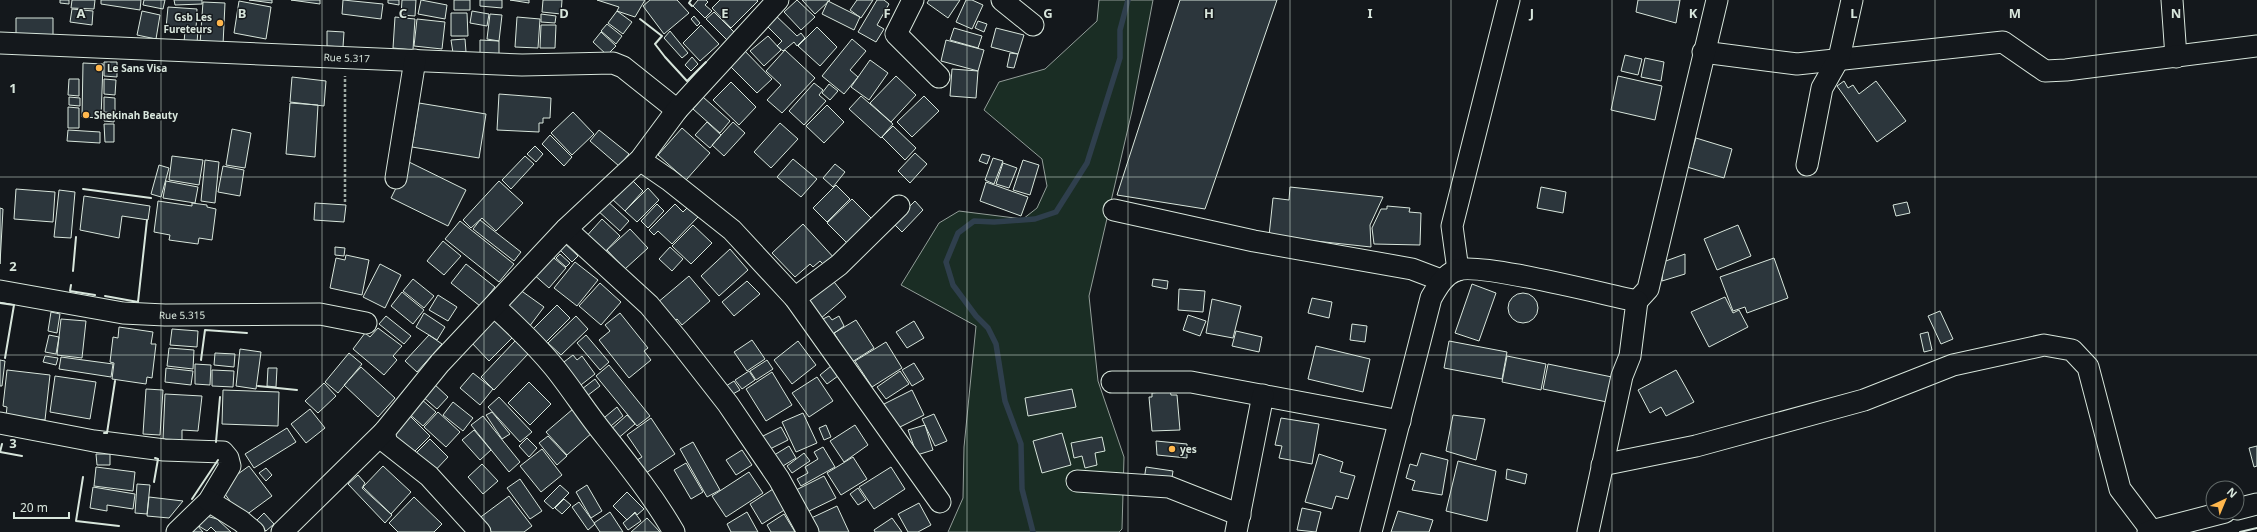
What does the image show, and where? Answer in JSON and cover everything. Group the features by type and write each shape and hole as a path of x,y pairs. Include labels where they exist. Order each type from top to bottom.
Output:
{"street":[{"path":"282,532 384,432 440,363 566,229 640,160 677,110 778,0"},
{"path":"1002,0 1033,26"},
{"path":"1371,532 1431,298 1450,275 1452,226 1509,0"},
{"path":"1588,532 1622,376 1630,356 1637,301 1648,289 1703,52 1717,0"},
{"path":"1807,165 1822,88 1839,58 1852,0"},
{"path":"2172,0 2176,57"},
{"path":"909,1 896,34 940,77"},
{"path":"1703,52 1797,64 1839,58 2003,42 2045,71 2176,57 2257,46"},
{"name":"Rue 5.317","path":"0,43 522,65 613,63 623,67 677,110"},
{"path":"396,178 415,60"},
{"path":"640,160 669,180 732,230 795,298 940,502"},
{"path":"795,298 839,265 899,206"},
{"path":"1114,210 1254,241 1412,269 1450,275 1490,271 1637,301"},
{"path":"566,229 649,305 678,340 728,404 779,479 808,532"},
{"name":"Rue 5.315","path":"0,291 123,313 165,315 320,314 366,323"},
{"path":"494,306 536,346 554,368 603,433 632,466 654,498 674,532"},
{"path":"1602,465 1696,446 1864,400 1953,365 2044,345 2072,350 2088,367 2120,489 2149,531 2205,517"},
{"path":"1112,382 1191,382 1400,421"},
{"path":"1078,481 1169,487 1238,523 1263,395"},
{"path":"0,423 94,441 164,450 223,452 228,458 230,466 209,501 177,532"},
{"path":"384,432 388,443 429,476 480,532"},
{"path":"209,501 241,521 254,532"},
{"path":"2245,507 2257,504"}],"path":[{"path":"344,202 345,57"}],"green space":[{"path":"1099,0 1153,0 1132,111 1089,296 1098,381 1124,457 1122,529 1119,532 948,532 963,498 964,447 976,326 901,285 939,223 959,211 1023,219 1037,208 1047,186 1042,159 984,110 999,82 1045,69 1097,21"}],"building":[{"path":"60,0 69,0 69,4 60,3"},
{"path":"72,0 95,0 94,9 71,8"},
{"path":"101,0 141,0 140,10 101,4"},
{"path":"144,0 165,0 163,9 143,5"},
{"path":"174,0 202,0 202,4 175,5"},
{"path":"249,0 272,0 272,3"},
{"path":"291,0 320,0 320,4"},
{"path":"343,0 383,4 381,19 342,14"},
{"path":"388,0 399,0 399,5 388,3"},
{"path":"402,0 416,0 415,16 401,15"},
{"path":"421,0 447,5 445,19 418,14"},
{"path":"454,0 470,0 470,10 454,10"},
{"path":"480,0 502,0 502,8 480,6"},
{"path":"510,0 529,0 529,3"},
{"path":"543,0 562,0 561,14 542,12"},
{"path":"597,0 645,0 635,17 617,11 619,7"},
{"path":"650,0 677,0 689,13 664,34 643,6"},
{"path":"698,0 706,0 708,2 705,5 712,11 705,18 693,6"},
{"path":"720,0 758,1 731,28 712,8"},
{"path":"797,0 815,17 801,30 784,12"},
{"path":"802,0 830,0 815,14"},
{"path":"857,0 873,0 861,18 850,10"},
{"path":"877,0 884,0 889,4 877,25 884,29 876,42 858,32"},
{"path":"929,0 960,0 948,18 927,3"},
{"path":"966,0 972,0 983,5 972,29 956,22"},
{"path":"1180,0 1277,0 1205,209 1117,195"},
{"path":"1638,0 1680,0 1676,23 1636,12"},
{"path":"239,1 271,7 266,39 234,33"},
{"path":"828,1 860,17 854,30 822,14"},
{"path":"203,2 225,3 223,45 200,44"},
{"path":"168,7 197,9 196,30 166,28"},
{"path":"72,9 93,11 92,25 70,22"},
{"path":"142,11 160,15 156,39 137,35"},
{"path":"472,11 489,14 487,26 470,23"},
{"path":"617,11 632,22 623,34 608,23"},
{"path":"714,12 735,33 727,40 706,19"},
{"path":"772,12 797,36 801,33 805,38 797,46 794,42 783,51 777,46 782,41 763,22"},
{"path":"451,13 467,13 468,36 451,36"},
{"path":"490,14 502,15 499,41 487,39"},
{"path":"541,14 556,16 555,23 541,22"},
{"path":"694,16 700,23 697,26 691,19"},
{"path":"395,17 415,19 413,50 393,48"},
{"path":"517,17 540,19 538,48 515,47"},
{"path":"16,18 53,18 53,35 16,35"},
{"path":"417,19 445,22 442,49 414,46"},
{"path":"978,21 987,24 984,32 975,28"},
{"path":"607,24 622,36 616,44 601,31"},
{"path":"541,25 556,25 555,48 540,48"},
{"path":"701,25 719,44 700,61 683,43"},
{"path":"817,27 837,47 820,66 798,46"},
{"path":"954,28 982,36 978,48 950,40"},
{"path":"996,28 1024,35 1018,54 991,47"},
{"path":"198,29 197,44 184,43 185,30"},
{"path":"327,31 344,32 343,47 327,46"},
{"path":"670,31 688,53 682,58 664,38"},
{"path":"601,32 616,46 607,55 593,42"},
{"path":"768,36 781,50 764,66 750,51"},
{"path":"465,39 466,52 453,53 451,40"},
{"path":"852,39 866,51 850,70 858,77 844,94 822,76"},
{"path":"480,40 499,41 499,57 480,57"},
{"path":"946,40 984,50 978,71 941,61"},
{"path":"742,48 772,79 757,93 727,63"},
{"path":"785,50 815,78 782,113 767,100 781,85 766,71"},
{"path":"1010,53 1018,54 1014,68 1007,67"},
{"path":"1625,55 1642,59 1638,75 1621,71"},
{"path":"692,57 698,64 691,71 685,65"},
{"path":"1645,58 1664,62 1661,81 1641,77"},
{"path":"870,60 888,73 869,100 851,87"},
{"path":"104,62 117,62 117,77 104,76"},
{"path":"83,63 103,64 101,118 82,117"},
{"path":"952,69 978,71 976,98 950,96"},
{"path":"896,76 916,95 891,122 870,103"},
{"path":"1618,76 1662,86 1655,120 1611,110"},
{"path":"292,77 326,81 324,106 290,102"},
{"path":"69,79 79,79 79,96 68,95"},
{"path":"104,79 116,80 115,95 104,94"},
{"path":"1844,81 1848,88 1853,85 1859,94 1876,81 1906,121 1877,142 1837,86"},
{"path":"731,82 756,107 739,125 713,100"},
{"path":"814,83 823,90 819,95 826,101 804,125 789,111"},
{"path":"829,84 838,91 830,100 822,93"},
{"path":"499,94 551,98 550,118 543,118 543,123 539,123 539,132 497,130"},
{"path":"861,96 893,124 881,138 849,109"},
{"path":"924,96 939,111 912,137 897,122"},
{"path":"69,97 80,98 80,106 69,105"},
{"path":"104,97 115,98 115,113 104,112"},
{"path":"703,97 730,121 720,133 693,109"},
{"path":"290,103 318,105 315,157 286,154"},
{"path":"419,103 486,114 479,158 412,147"},
{"path":"827,105 844,122 824,143 806,126"},
{"path":"68,107 79,108 79,128 68,128"},
{"path":"573,112 594,134 572,155 551,133"},
{"path":"104,113 115,115 114,122 104,121"},
{"path":"707,122 721,135 710,148 695,135"},
{"path":"733,122 745,133 724,156 712,145"},
{"path":"780,123 798,139 771,168 754,152"},
{"path":"104,124 114,124 114,142 105,142"},
{"path":"893,126 916,148 905,160 882,137"},
{"path":"682,128 710,153 686,180 658,155"},
{"path":"232,129 251,133 245,168 226,165"},
{"path":"68,130 100,132 100,143 67,141"},
{"path":"599,130 629,154 619,166 590,141"},
{"path":"550,135 572,157 564,166 542,144"},
{"path":"1696,138 1732,149 1724,178 1687,167"},
{"path":"535,146 543,154 536,162 527,154"},
{"path":"915,153 927,164 910,183 898,171"},
{"path":"982,154 990,156 987,164 979,161"},
{"path":"172,156 203,160 199,185 169,180"},
{"path":"525,156 534,164 511,189 502,180"},
{"path":"993,158 1003,161 994,184 985,180"},
{"path":"793,159 817,179 801,197 777,177"},
{"path":"205,160 219,162 215,203 201,201"},
{"path":"1023,160 1039,165 1030,195 1013,190"},
{"path":"409,162 466,190 448,226 391,198"},
{"path":"1003,163 1017,168 1009,188 996,184"},
{"path":"835,164 845,172 833,187 823,178"},
{"path":"159,165 169,168 161,197 151,194"},
{"path":"223,166 244,170 240,196 218,192"},
{"path":"630,178 643,191 625,211 611,198"},
{"path":"166,181 198,187 195,203 163,198"},
{"path":"499,181 523,203 496,231 482,218 471,228 463,220"},
{"path":"986,182 1028,197 1021,216 980,201"},
{"path":"836,185 850,199 827,222 813,208"},
{"path":"1290,187 1383,197 1370,225 1371,247 1269,236 1273,198 1289,200"},
{"path":"1541,187 1566,192 1563,213 1537,208"},
{"path":"648,188 659,200 637,222 625,211"},
{"path":"16,189 55,192 53,222 14,219"},
{"path":"59,190 75,192 71,238 54,237"},
{"path":"84,196 150,206 148,220 122,216 119,238 80,230"},
{"path":"605,199 629,221 620,231 596,209"},
{"path":"852,199 873,220 848,244 827,223"},
{"path":"158,201 192,206 192,203 207,205 207,207 216,209 212,240 199,238 198,244 169,240 170,235 154,232"},
{"path":"915,201 923,210 902,232 893,223"},
{"path":"1907,202 1910,213 1896,216 1893,205"},
{"path":"315,203 346,205 344,222 314,220"},
{"path":"657,204 664,211 648,228 641,221"},
{"path":"675,204 683,212 688,207 698,217 672,244 658,231 654,235 649,230"},
{"path":"1387,206 1410,208 1409,212 1421,213 1420,245 1374,244 1372,228 1381,209 1387,209"},
{"path":"0,208 3,209 0,264"},
{"path":"602,219 620,236 600,257 583,240"},
{"path":"480,220 521,252 514,261 473,229"},
{"path":"460,221 514,264 499,282 445,239"},
{"path":"803,224 836,260 827,268 820,261 813,267 810,264 795,277 772,253"},
{"path":"693,225 712,243 691,264 672,246"},
{"path":"1738,225 1751,256 1717,270 1704,239"},
{"path":"630,229 648,248 625,269 607,250"},
{"path":"560,239 578,256 572,262 554,244"},
{"path":"443,241 461,256 444,275 427,261"},
{"path":"335,247 345,248 344,256 335,255"},
{"path":"670,247 683,259 672,271 659,259"},
{"path":"730,249 748,270 719,296 701,276"},
{"path":"549,254 566,268 549,288 532,273"},
{"path":"560,254 570,263 566,267 556,258"},
{"path":"1685,254 1685,274 1662,281 1663,262"},
{"path":"346,255 369,260 362,295 330,288 336,258 345,260"},
{"path":"1774,258 1788,298 1747,313 1745,307 1733,311 1720,277"},
{"path":"575,262 598,280 577,306 554,288"},
{"path":"380,264 401,275 385,308 363,297"},
{"path":"466,264 495,287 480,306 451,283"},
{"path":"689,276 710,301 682,325 677,319 673,322 657,303"},
{"path":"831,278 846,297 820,319 804,300"},
{"path":"413,279 434,296 424,308 403,291"},
{"path":"1153,279 1168,281 1167,289 1152,286"},
{"path":"747,281 760,294 734,316 722,302"},
{"path":"600,283 621,302 601,325 579,306"},
{"path":"1472,284 1496,293 1479,341 1455,333"},
{"path":"516,287 544,307 529,327 502,308"},
{"path":"1179,289 1205,291 1203,312 1178,310"},
{"path":"402,292 424,310 413,324 391,306"},
{"path":"1523,293 1534,297 1538,308 1534,319 1523,323 1512,319 1508,308 1512,297"},
{"path":"438,295 457,307 448,321 429,310"},
{"path":"1725,297 1733,313 1739,310 1748,327 1709,347 1691,312"},
{"path":"1312,298 1332,302 1329,318 1308,313"},
{"path":"1212,299 1241,306 1233,338 1206,333"},
{"path":"557,305 570,318 540,348 527,335"},
{"path":"1940,311 1953,339 1941,344 1928,316"},
{"path":"51,312 60,314 57,333 48,331"},
{"path":"424,313 445,327 437,340 416,327"},
{"path":"620,313 648,348 644,351 651,360 629,378 599,340 610,331 605,325"},
{"path":"1188,315 1206,321 1200,336 1183,330"},
{"path":"386,316 411,336 404,344 379,324"},
{"path":"576,316 588,329 561,355 548,343"},
{"path":"829,316 832,320 839,316 844,326 829,337 819,321"},
{"path":"61,319 86,321 82,358 57,355"},
{"path":"493,319 512,338 489,361 470,341"},
{"path":"856,320 874,348 852,362 834,333"},
{"path":"914,321 924,338 907,348 896,332"},
{"path":"1352,324 1367,326 1365,342 1350,340"},
{"path":"119,327 153,332 151,344 156,344 152,378 147,377 146,384 112,379 114,363 110,362 113,337 118,338"},
{"path":"378,328 402,346 393,356 397,360 384,375 353,349 365,333 370,337"},
{"path":"172,329 198,331 197,347 170,345"},
{"path":"1236,331 1262,337 1259,352 1232,346"},
{"path":"1928,332 1932,350 1924,352 1920,334"},
{"path":"49,335 59,337 56,354 45,352"},
{"path":"429,335 442,344 417,372 405,361"},
{"path":"586,335 609,362 600,370 577,343"},
{"path":"752,340 765,359 747,371 734,352"},
{"path":"515,341 528,354 494,390 481,377"},
{"path":"798,341 816,365 792,384 774,360"},
{"path":"1449,341 1507,352 1502,379 1444,368"},
{"path":"886,342 902,368 872,387 855,361"},
{"path":"1316,346 1370,359 1363,392 1308,379"},
{"path":"169,348 194,350 193,369 167,366"},
{"path":"240,349 261,352 256,389 236,386"},
{"path":"215,353 235,354 234,367 214,365"},
{"path":"349,353 362,364 338,393 325,382"},
{"path":"573,355 577,360 582,356 595,374 577,388 560,365"},
{"path":"45,356 58,358 56,365 43,362"},
{"path":"1507,356 1546,364 1541,390 1502,382"},
{"path":"61,357 113,364 111,377 59,369"},
{"path":"0,360 5,361 2,386 0,386"},
{"path":"767,360 773,369 756,380 750,371"},
{"path":"914,363 924,379 912,386 902,370"},
{"path":"195,364 211,365 210,385 195,384"},
{"path":"1548,364 1612,377 1607,402 1543,389"},
{"path":"609,365 650,416 637,426 596,376"},
{"path":"831,366 838,376 827,384 820,375"},
{"path":"361,367 395,398 378,417 344,385"},
{"path":"166,368 193,371 191,385 165,382"},
{"path":"268,368 277,368 276,387 267,386"},
{"path":"7,370 50,375 45,420 6,416 7,407 3,406"},
{"path":"212,370 234,371 233,387 212,386"},
{"path":"1676,370 1694,402 1666,416 1661,407 1650,413 1638,390"},
{"path":"749,371 755,380 742,389 735,380"},
{"path":"900,371 909,384 886,399 877,387"},
{"path":"772,372 792,405 766,421 746,389"},
{"path":"473,373 493,389 480,405 460,388"},
{"path":"55,376 96,382 90,419 50,412"},
{"path":"817,377 833,401 809,417 792,393"},
{"path":"595,379 600,386 583,399 578,392"},
{"path":"734,381 740,390 731,395 726,386"},
{"path":"529,382 551,404 530,425 508,403"},
{"path":"324,383 336,396 318,413 305,401"},
{"path":"433,383 448,397 437,409 422,396"},
{"path":"146,389 163,390 160,435 143,434"},
{"path":"1072,389 1076,407 1028,416 1025,398"},
{"path":"223,390 279,392 278,426 222,424"},
{"path":"912,390 924,415 892,431 880,406"},
{"path":"1170,391 1171,395 1177,395 1180,430 1152,431 1149,397 1152,397 1152,393"},
{"path":"165,394 202,396 198,431 182,430 182,440 163,439"},
{"path":"499,397 532,432 520,442 488,407"},
{"path":"420,398 436,412 423,426 407,412"},
{"path":"453,402 473,418 463,431 443,415"},
{"path":"617,407 623,416 606,430 599,422"},
{"path":"310,409 325,428 306,443 291,424"},
{"path":"573,409 593,432 567,455 546,432"},
{"path":"438,412 460,432 446,447 424,427"},
{"path":"492,412 510,434 502,439 486,415"},
{"path":"803,413 817,443 796,452 782,422"},
{"path":"934,414 947,441 935,446 922,419"},
{"path":"627,415 635,424 616,440 609,431"},
{"path":"1453,415 1485,419 1476,460 1446,451"},
{"path":"410,416 430,436 409,457 388,437"},
{"path":"483,416 520,462 509,472 471,425"},
{"path":"651,418 675,454 646,473 637,460 642,457 627,435"},
{"path":"1281,418 1319,424 1312,464 1279,458 1282,446 1275,445"},
{"path":"826,425 831,437 824,440 819,428"},
{"path":"855,425 868,445 844,462 830,441"},
{"path":"925,425 933,450 917,455 908,430"},
{"path":"781,427 788,440 768,450 761,437"},
{"path":"287,428 296,442 254,468 245,454"},
{"path":"474,430 491,450 480,460 462,440"},
{"path":"1062,433 1071,465 1042,473 1033,441"},
{"path":"548,436 567,456 557,465 539,443"},
{"path":"1102,437 1105,451 1095,453 1097,465 1085,468 1082,456 1074,458 1071,443"},
{"path":"527,438 537,448 529,457 519,446"},
{"path":"430,439 448,457 430,476 411,458"},
{"name":"yes","path":"1156,441 1187,444 1187,458 1157,455"},
{"path":"693,442 720,490 707,497 680,449"},
{"path":"789,446 796,458 778,469 771,457"},
{"path":"2257,446 2257,466 2254,467 2249,448"},
{"path":"823,447 835,467 801,486 797,479 808,473 805,467 818,459 814,452"},
{"path":"542,449 562,475 541,492 520,466"},
{"path":"742,450 752,465 736,475 726,460"},
{"path":"804,453 810,461 792,473 787,466"},
{"path":"1421,453 1448,460 1442,495 1412,490 1415,481 1406,478 1410,464 1417,466"},
{"path":"96,454 110,454 110,465 97,465"},
{"path":"1319,454 1343,462 1340,472 1355,476 1348,499 1336,496 1332,509 1305,502"},
{"path":"853,457 867,479 841,495 827,473"},
{"path":"1458,461 1496,471 1487,521 1446,511"},
{"path":"686,463 703,492 691,499 674,470"},
{"path":"482,464 498,481 483,494 468,477"},
{"path":"249,466 272,496 242,518 220,487"},
{"path":"383,466 411,492 391,514 363,487"},
{"path":"96,467 135,472 133,491 94,486"},
{"path":"891,467 905,489 874,509 859,487"},
{"path":"1146,467 1173,471 1171,484 1144,480"},
{"path":"266,468 272,475 266,481 259,473"},
{"path":"1507,469 1527,474 1525,484 1506,479"},
{"path":"749,472 763,493 726,517 712,496"},
{"path":"358,475 365,483 362,488 392,515 385,523 348,484"},
{"path":"824,476 836,498 805,513 794,491"},
{"path":"520,479 542,511 530,519 507,488"},
{"path":"137,484 150,485 147,514 135,513"},
{"path":"560,485 569,493 553,509 544,501"},
{"path":"587,485 602,511 591,518 576,492"},
{"path":"93,487 135,494 133,509 107,505 107,511 90,508"},
{"path":"858,488 866,500 858,505 850,494"},
{"path":"773,489 786,509 762,524 750,504"},
{"path":"627,492 644,509 637,515 635,512 627,520 613,506"},
{"path":"509,496 532,526 524,532 488,532 478,519"},
{"path":"149,497 183,501 169,518 147,516"},
{"path":"414,497 442,524 434,532 398,532 389,523"},
{"path":"564,499 571,505 562,514 555,508"},
{"path":"579,502 595,524 588,530 572,507"},
{"path":"919,503 931,525 918,532 908,532 898,514"},
{"path":"837,506 849,532 813,532 807,520"},
{"path":"1302,508 1321,512 1316,532 1297,530"},
{"path":"1398,511 1433,520 1429,532 1391,532"},
{"path":"610,512 623,532 600,532 594,523"},
{"path":"747,512 758,532 731,532 727,524"},
{"path":"264,513 274,524 266,531 256,521"},
{"path":"635,513 641,521 628,530 623,523"},
{"path":"784,514 795,532 771,532 767,525"},
{"path":"203,515 217,519 231,532 216,532 211,527 207,531 197,525"},
{"path":"647,518 660,532 631,532"},
{"path":"892,518 902,532 875,532 874,530"},
{"path":"197,525 203,532 190,532"}],"waterway":[{"path":"1033,532 1022,489 1021,444 1005,401 996,344 988,328 976,316 953,285 946,262 958,233 974,221 994,222 1035,219 1056,212 1087,163 1120,58 1120,30 1128,0"}],"wall":[{"path":"691,0 689,3 692,6"},
{"path":"640,19 662,36 655,44 687,81 706,62"},
{"path":"83,189 151,198"},
{"path":"105,296 138,302 147,220"},
{"path":"73,271 76,237"},
{"path":"71,285 70,291 95,295"},
{"path":"0,303 14,305 5,358"},
{"path":"201,360 205,330 247,333"},
{"path":"104,433 107,433 115,381"},
{"path":"258,386 297,390"},
{"path":"216,442 220,397"},
{"path":"2,444 0,452 22,456"},
{"path":"154,482 158,459 155,458"},
{"path":"192,499 218,460"},
{"path":"83,477 76,521 119,526"},
{"path":"2240,532 2257,528"}],"place":[{"name":"Gsb Les Fureteurs","path":"220,23"},
{"name":"Le Sans Visa","path":"99,68"},
{"name":"Shekinah Beauty","path":"86,115"},
{"name":"yes","path":"1172,449"}]}
